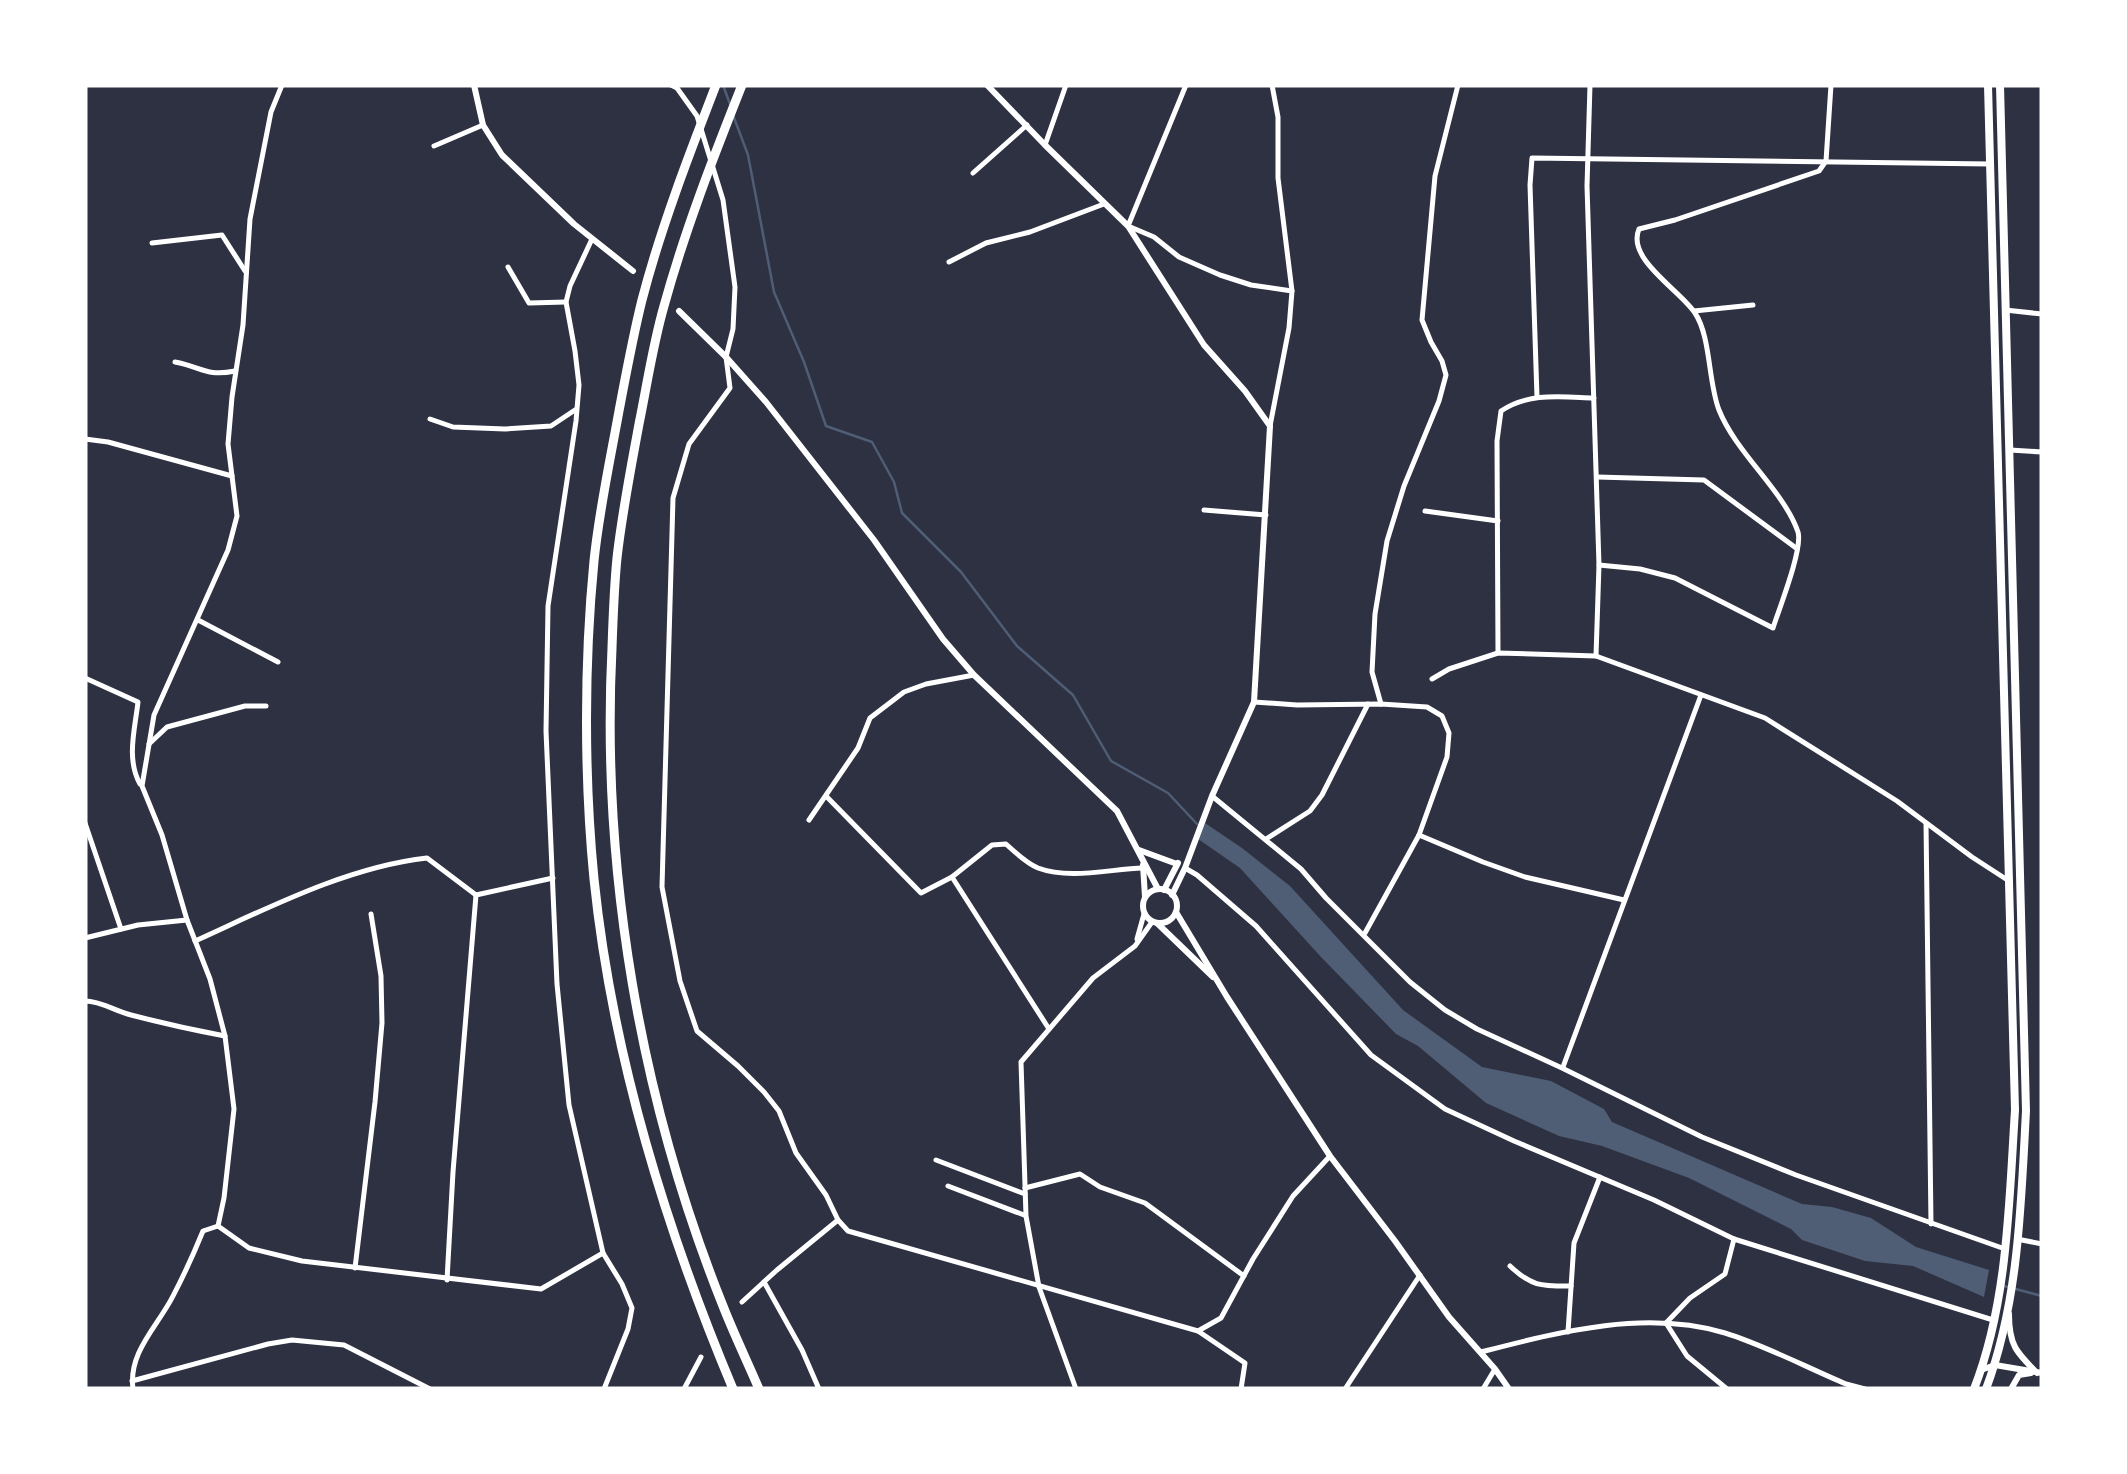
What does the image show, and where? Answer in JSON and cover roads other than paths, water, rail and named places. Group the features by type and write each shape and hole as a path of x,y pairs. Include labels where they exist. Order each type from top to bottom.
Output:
{"highway":[{"path":"716,85 643,299 605,486 588,630 588,785 594,879 604,949 633,1091 704,1320 734,1389"},
{"path":"742,85 701,186 663,308 626,489 612,629 610,784 626,947 655,1086 697,1232 722,1304 759,1389"}],"main road":[{"path":"1979,1388 2003,1264 2015,1110 1988,85"},
{"path":"1979,1388 1995,1365 2010,1308 2026,1110 2000,85"}],"street":[{"path":"142,786 154,714 228,550 237,516 228,444 243,325 250,220 271,112 282,85"},
{"path":"474,85 483,125 502,155 632,271"},
{"path":"672,85 697,116 723,200 734,287 733,329 726,357 730,388 689,444 673,498 662,887 680,981 697,1031 738,1066 779,1111 796,1153 848,1231 1198,1331 1245,1363 1241,1389"},
{"path":"987,85 1128,226 1204,345 1270,426"},
{"path":"1045,145 1066,85"},
{"path":"1128,226 1186,85"},
{"path":"1144,898 1161,889 1187,856 1254,702 1270,426 1290,328 1292,291 1278,178 1278,117 1272,85"},
{"path":"1381,704 1372,672 1374,614 1387,541 1446,375 1422,320 1435,176 1458,85"},
{"path":"1590,85 1588,158 1599,564 1596,656"},
{"path":"1599,564 1675,578 1773,628 1800,536 1720,413 1700,322 1694,311 1638,251 1635,238 1639,229 1819,171 1826,162 1831,85"},
{"path":"434,146 483,125"},
{"path":"973,174 1027,126"},
{"path":"1537,397 1532,158 1990,164"},
{"path":"949,262 986,243 1030,232 1104,204"},
{"path":"1128,226 1154,237 1179,258 1220,275 1251,285 1292,291"},
{"path":"152,243 222,235 246,274"},
{"path":"592,239 566,302 578,385 548,606 546,731 557,984 570,1105 603,1253 632,1308 628,1329 604,1389"},
{"path":"508,267 529,303 566,302"},
{"path":"1694,311 1753,305"},
{"path":"2006,310 2042,314"},
{"path":"679,311 766,402 874,540 942,639 974,675 1117,811 1161,889 1176,901 1176,912 1330,1156 1509,1389"},
{"path":"175,362 195,366 208,374 236,371"},
{"path":"1498,653 1497,441 1502,411 1511,404 1537,397 1594,398"},
{"path":"430,418 454,428 536,427 551,426 576,410"},
{"path":"85,438 232,476"},
{"path":"2009,450 2042,452"},
{"path":"1597,477 1704,480 1797,549"},
{"path":"1204,510 1266,515"},
{"path":"1426,511 1498,520"},
{"path":"198,620 278,662"},
{"path":"1432,679 1448,669 1498,653 1596,656 1765,718 1897,801 2009,881"},
{"path":"809,820 858,748 870,718 904,692 974,675"},
{"path":"85,678 138,702 133,771 162,835 225,1036 234,1109 218,1226"},
{"path":"1562,1068 1701,694"},
{"path":"1254,702 1427,707 1442,716 1449,734 1447,756 1420,834 1364,934"},
{"path":"1266,839 1310,810 1322,795 1368,704"},
{"path":"147,746 167,727 245,706 266,706"},
{"path":"826,796 921,894 952,877 992,845 1006,844 1040,869 1078,874 1144,868"},
{"path":"1212,796 1301,869 1410,982 1476,1028 1702,1137 1796,1175 2005,1248"},
{"path":"85,822 121,929"},
{"path":"1926,823 1931,1224"},
{"path":"1420,834 1526,877 1624,900"},
{"path":"1138,850 1197,875 1256,926 1371,1055 1445,1108 1734,1239 1993,1320"},
{"path":"1135,946 1144,914 1144,868 1138,850"},
{"path":"195,940 291,897 394,862 426,858 476,895 553,878"},
{"path":"1172,895 1181,866"},
{"path":"952,877 1049,1029"},
{"path":"448,1280 476,895"},
{"path":"1076,1389 1039,1287 1026,1216 1021,1062 1093,978 1135,946 1155,923 1169,921 1176,912"},
{"path":"354,1268 382,1023 381,976 371,914"},
{"path":"1144,914 1221,985"},
{"path":"85,938 138,925 187,920"},
{"path":"85,1001 163,1024 225,1036"},
{"path":"1198,1331 1221,1318 1293,1196 1330,1156"},
{"path":"936,1160 1025,1191 1080,1174 1100,1188 1145,1203 1244,1276"},
{"path":"1568,1332 1574,1244 1600,1177"},
{"path":"948,1186 1026,1216"},
{"path":"742,1302 838,1220"},
{"path":"218,1226 250,1248 302,1261 541,1289 603,1253"},
{"path":"133,1389 138,1356 148,1333 171,1301 203,1231 218,1226"},
{"path":"1666,1322 1690,1298 1725,1274 1734,1239"},
{"path":"2017,1239 2042,1244"},
{"path":"1510,1266 1524,1279 1541,1286 1570,1286"},
{"path":"1345,1389 1420,1276"},
{"path":"764,1282 802,1350 818,1389"},
{"path":"2010,1308 2009,1335 2016,1352 2040,1373"},
{"path":"1481,1352 1568,1332 1646,1321 1666,1322 1724,1332 1865,1389"},
{"path":"1666,1322 1687,1356 1726,1389"},
{"path":"132,1381 292,1340 344,1345 430,1389"},
{"path":"684,1389 700,1357"},
{"path":"1981,1370 1995,1365 2040,1373"},
{"path":"1483,1389 1495,1369"},
{"path":"2011,1389 2018,1376 2040,1373"}],"water":[{"path":"1205,823 1290,886 1403,1010 1482,1067 1551,1081 1604,1109 1612,1122 1802,1204 1832,1207 1871,1218 1916,1247 1989,1270 1984,1297 1913,1266 1865,1261 1802,1240 1791,1229 1689,1178 1602,1146 1559,1136 1486,1103 1418,1046 1396,1034 1240,868 1198,839"}],"waterway":[{"path":"723,85 731,107"},
{"path":"733,115 748,155 774,292 826,426 872,442 894,482 902,513 961,572 1017,646 1073,695 1111,761 1168,793 1197,824"},
{"path":"2004,1286 2042,1296"}]}
